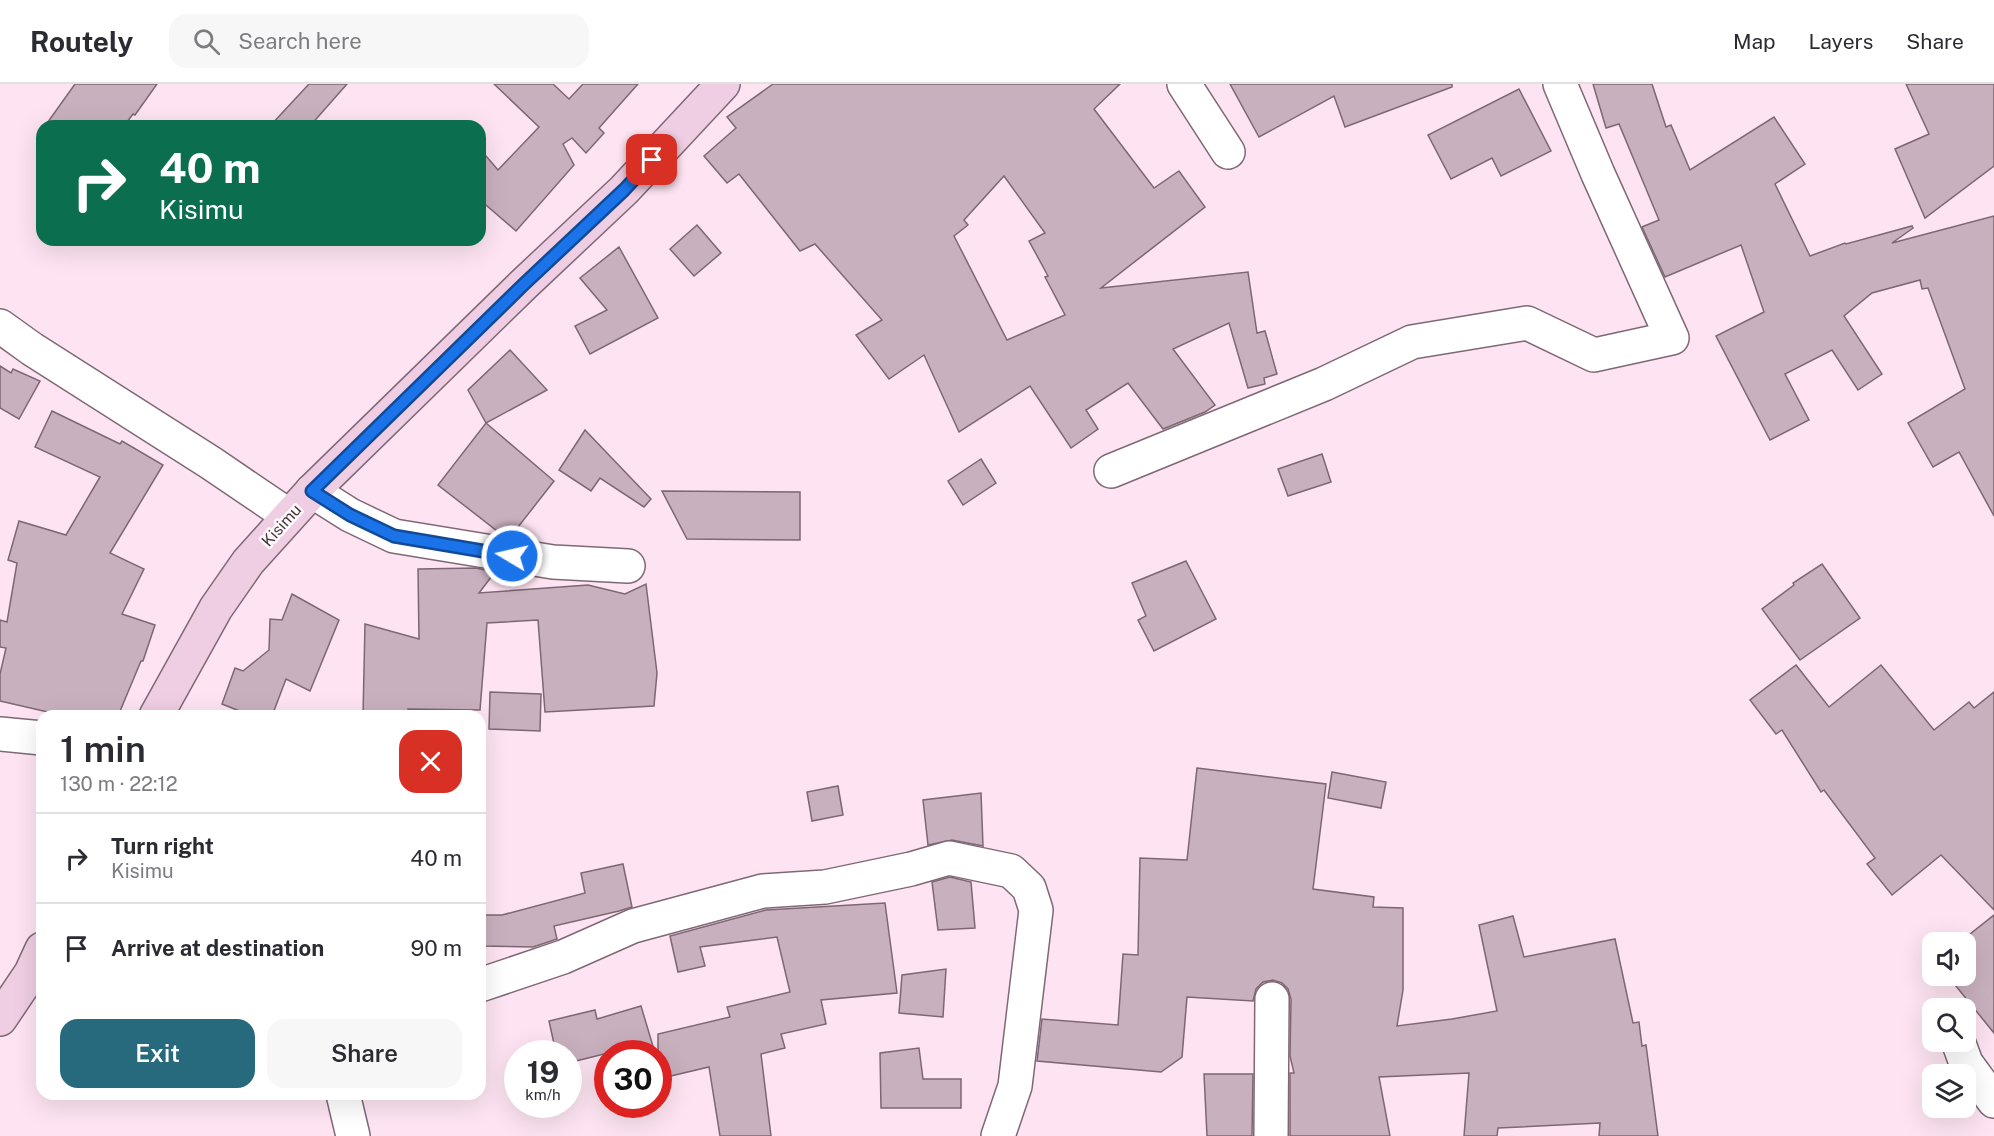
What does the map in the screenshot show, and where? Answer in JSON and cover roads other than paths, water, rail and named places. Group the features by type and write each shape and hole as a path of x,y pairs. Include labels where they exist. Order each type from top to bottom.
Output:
{"street":[{"name":"Kisimu","path":"159,710 216,608 248,562 289,516 523,285 624,190 723,84"},
{"path":"1184,84 1228,152"},
{"path":"1111,471 1324,384 1413,342 1527,323 1594,355 1672,338 1560,84"},
{"path":"0,326 289,516"},
{"path":"312,491 350,515 394,536 553,562 628,566"},
{"path":"0,734 36,737"},
{"path":"486,983 563,957 633,926 763,891 825,886 911,869 949,858 1011,872 1029,888 1036,910 1015,1086 998,1136"},
{"path":"0,1019 36,961"},
{"path":"1271,1136 1272,999"},
{"path":"1962,1052 1966,1064 1994,1101"},
{"path":"345,1100 353,1136"}]}
